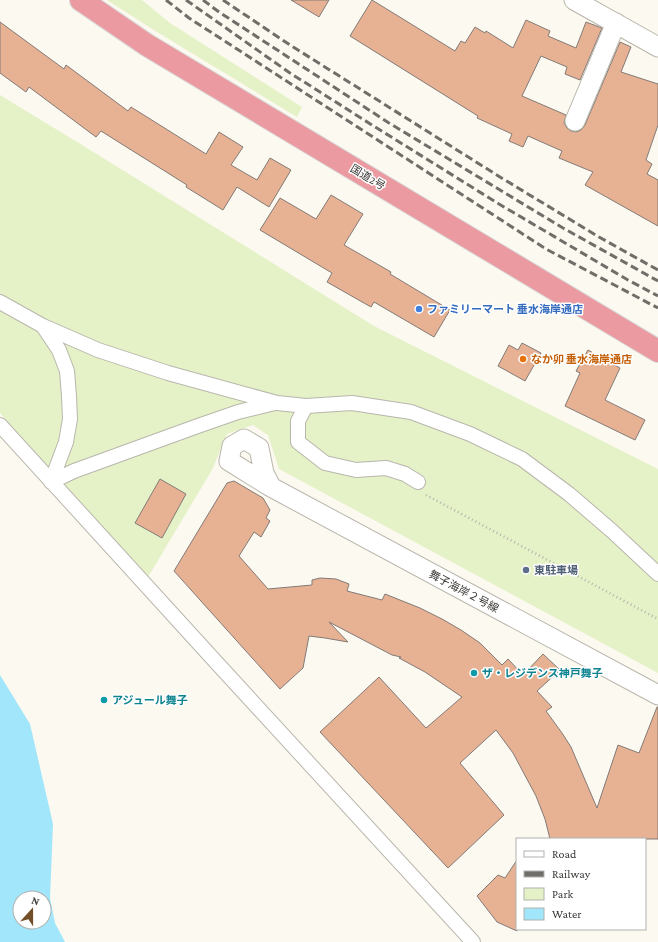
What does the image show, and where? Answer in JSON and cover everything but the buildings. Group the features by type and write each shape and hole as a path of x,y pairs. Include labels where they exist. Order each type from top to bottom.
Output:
{"highway":[{"name":"国道2号","path":"81,0 147,45 658,351"}],"street":[{"path":"574,0 658,47"},
{"path":"575,121 616,23"},
{"path":"0,302 43,326 98,350 168,373 277,403 306,406 352,402 411,412 470,434 522,459 569,494 612,531 658,574"},
{"path":"43,326 59,350 67,371 69,396 70,419 66,442 51,482"},
{"path":"51,482 195,427 238,412 277,403"},
{"path":"306,406 298,422 298,442 325,463 356,470 386,468 405,474 418,482"},
{"path":"0,425 473,942"},
{"name":"舞子海岸２号線","path":"271,487 658,695"}],"path":[{"path":"418,482 422,493 658,619"}],"green space":[{"path":"107,0 142,0 170,23 302,107 297,117 157,32"},
{"path":"0,95 374,326 658,469 658,673 279,469 268,435 253,425 227,434 212,470 148,577 0,413"}],"water":[{"path":"0,675 30,724 53,824 50,890 12,890 12,930 52,930 52,908 55,923 65,942 0,942"}],"railway":[{"path":"166,0 189,18 546,249 658,308"},
{"path":"186,0 290,73 372,125 499,204 658,296"},
{"path":"203,0 389,123 563,228 658,281"},
{"path":"223,0 290,45 500,177 599,237 658,270"}],"place":[{"name":"ファミリーマート 垂水海岸通店","path":"419,309"},
{"name":"なか卯 垂水海岸通店","path":"523,359"},
{"name":"東駐車場","path":"526,570"},
{"name":"ザ・レジデンス神戸舞子","path":"474,673"},
{"name":"アジュール舞子","path":"104,700"}]}
